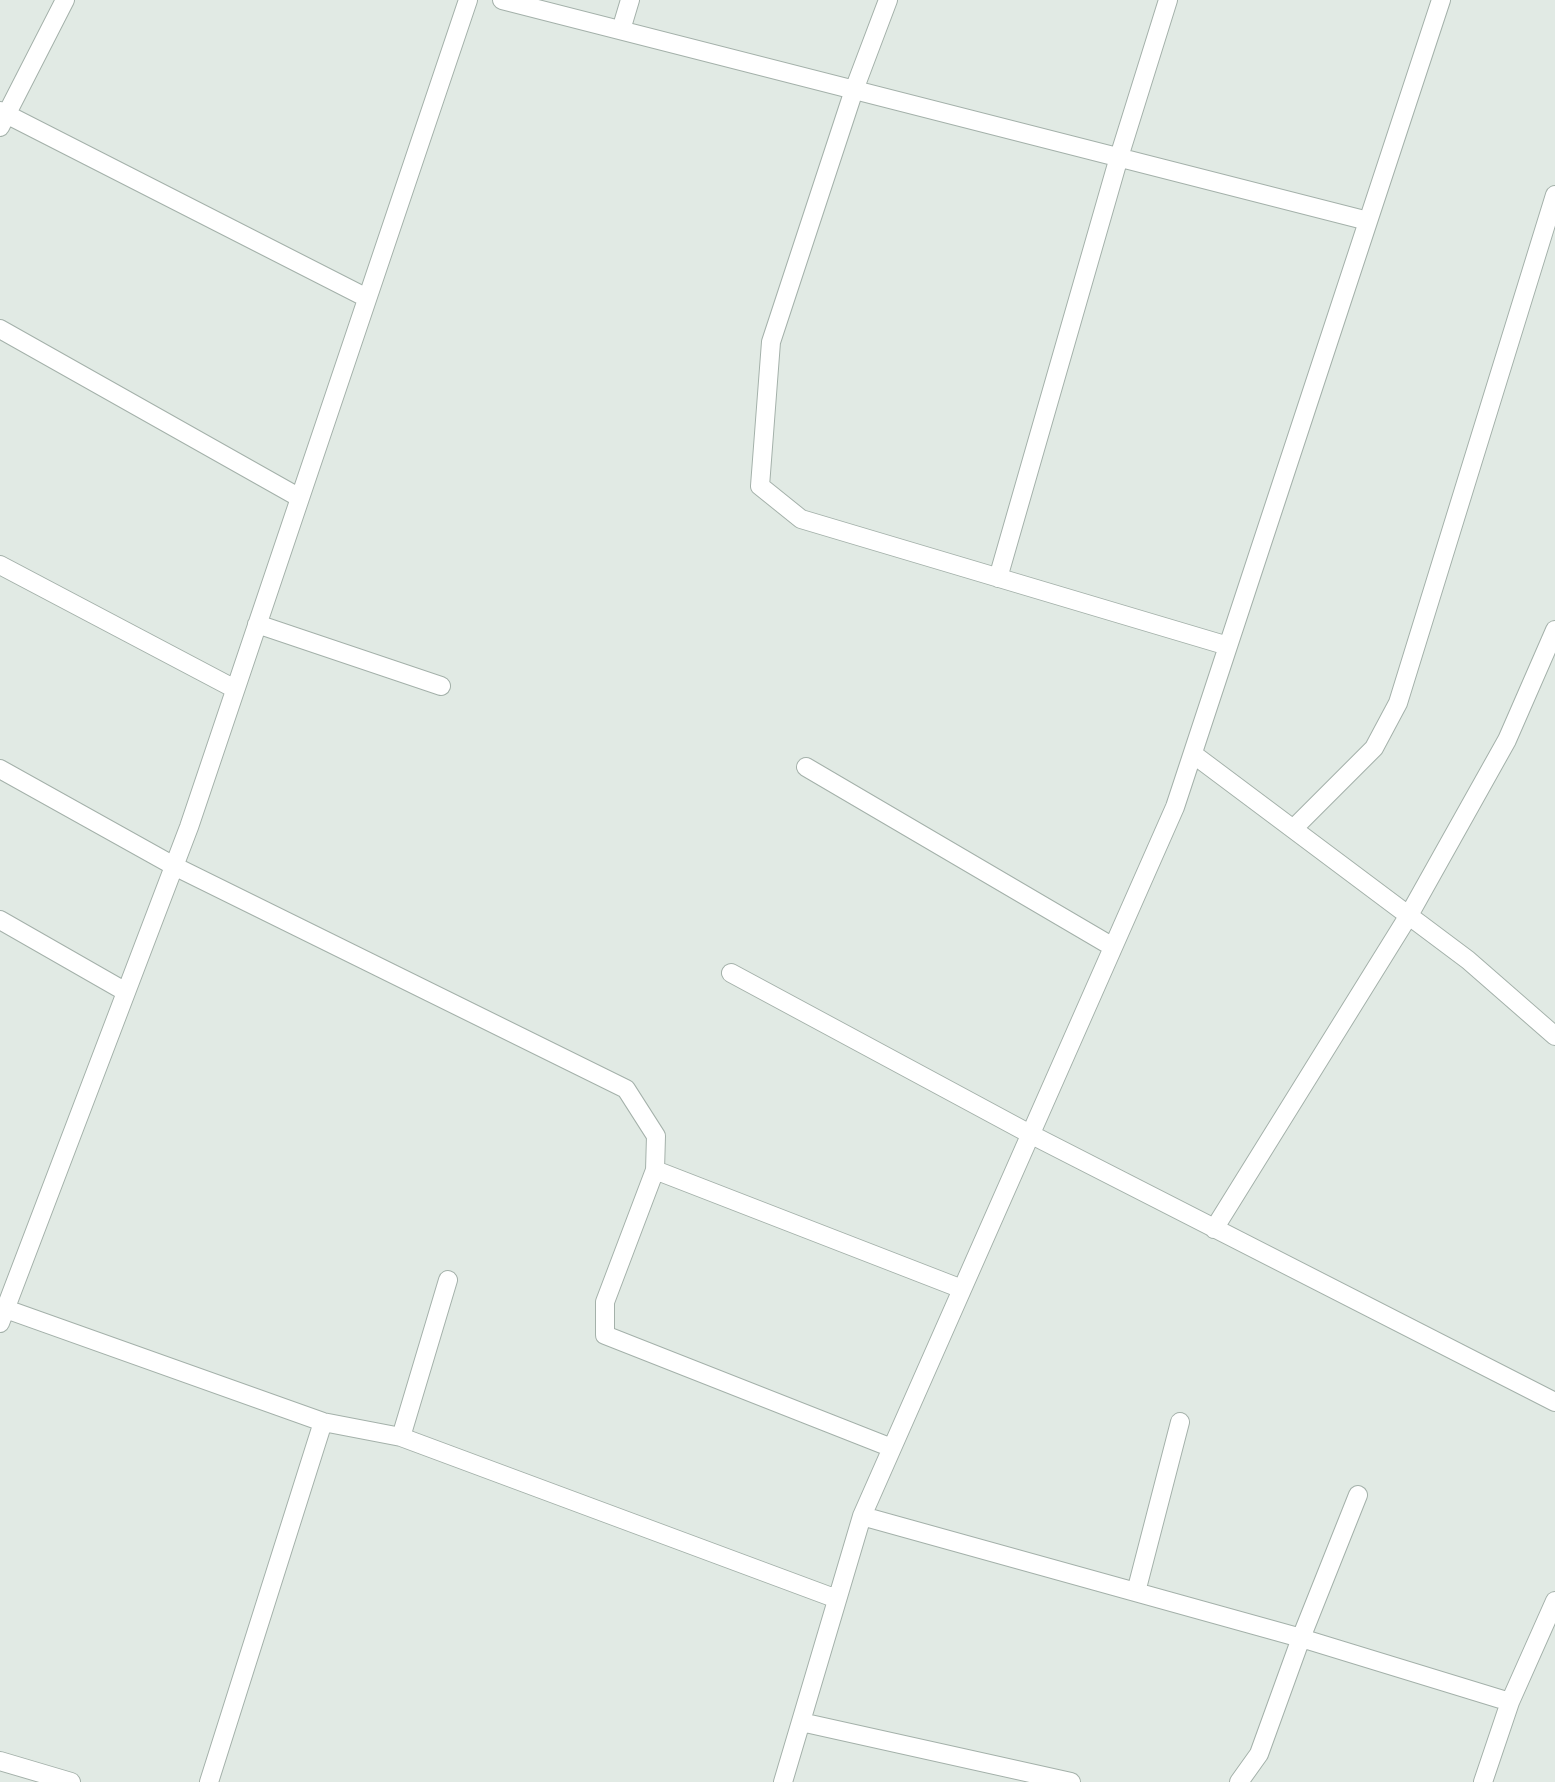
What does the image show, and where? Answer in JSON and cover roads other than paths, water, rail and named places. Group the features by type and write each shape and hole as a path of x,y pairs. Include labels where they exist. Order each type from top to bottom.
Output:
{"street":[{"path":"65,0 2,118 367,298"},
{"path":"468,0 236,689 174,866 2,1313 323,1422 401,1437 837,1599"},
{"path":"502,0 1368,221"},
{"path":"621,30 630,0"},
{"path":"888,0 854,90 771,342 760,486 801,519 1228,646"},
{"path":"998,578 1119,157 1168,0"},
{"path":"783,1782 862,1516 1175,807 1441,0"},
{"path":"1293,829 1374,748 1398,703 1555,195"},
{"path":"0,329 300,498"},
{"path":"0,566 236,689"},
{"path":"257,624 441,686"},
{"path":"1214,1228 1409,915 1507,740 1555,630"},
{"path":"1193,754 1468,960 1555,1036"},
{"path":"806,767 1113,947"},
{"path":"0,769 174,866 626,1089 656,1136 655,1170 604,1302 605,1335 892,1448"},
{"path":"0,920 126,992"},
{"path":"731,973 1030,1134 1555,1402"},
{"path":"655,1170 962,1289"},
{"path":"401,1437 448,1280"},
{"path":"209,1782 323,1422"},
{"path":"1136,1592 1180,1422"},
{"path":"1239,1782 1259,1754 1301,1638 1358,1495"},
{"path":"862,1516 1301,1638 1510,1702"},
{"path":"1483,1782 1510,1702 1555,1601"},
{"path":"801,1722 1071,1782"},
{"path":"0,1761 71,1782"}]}
